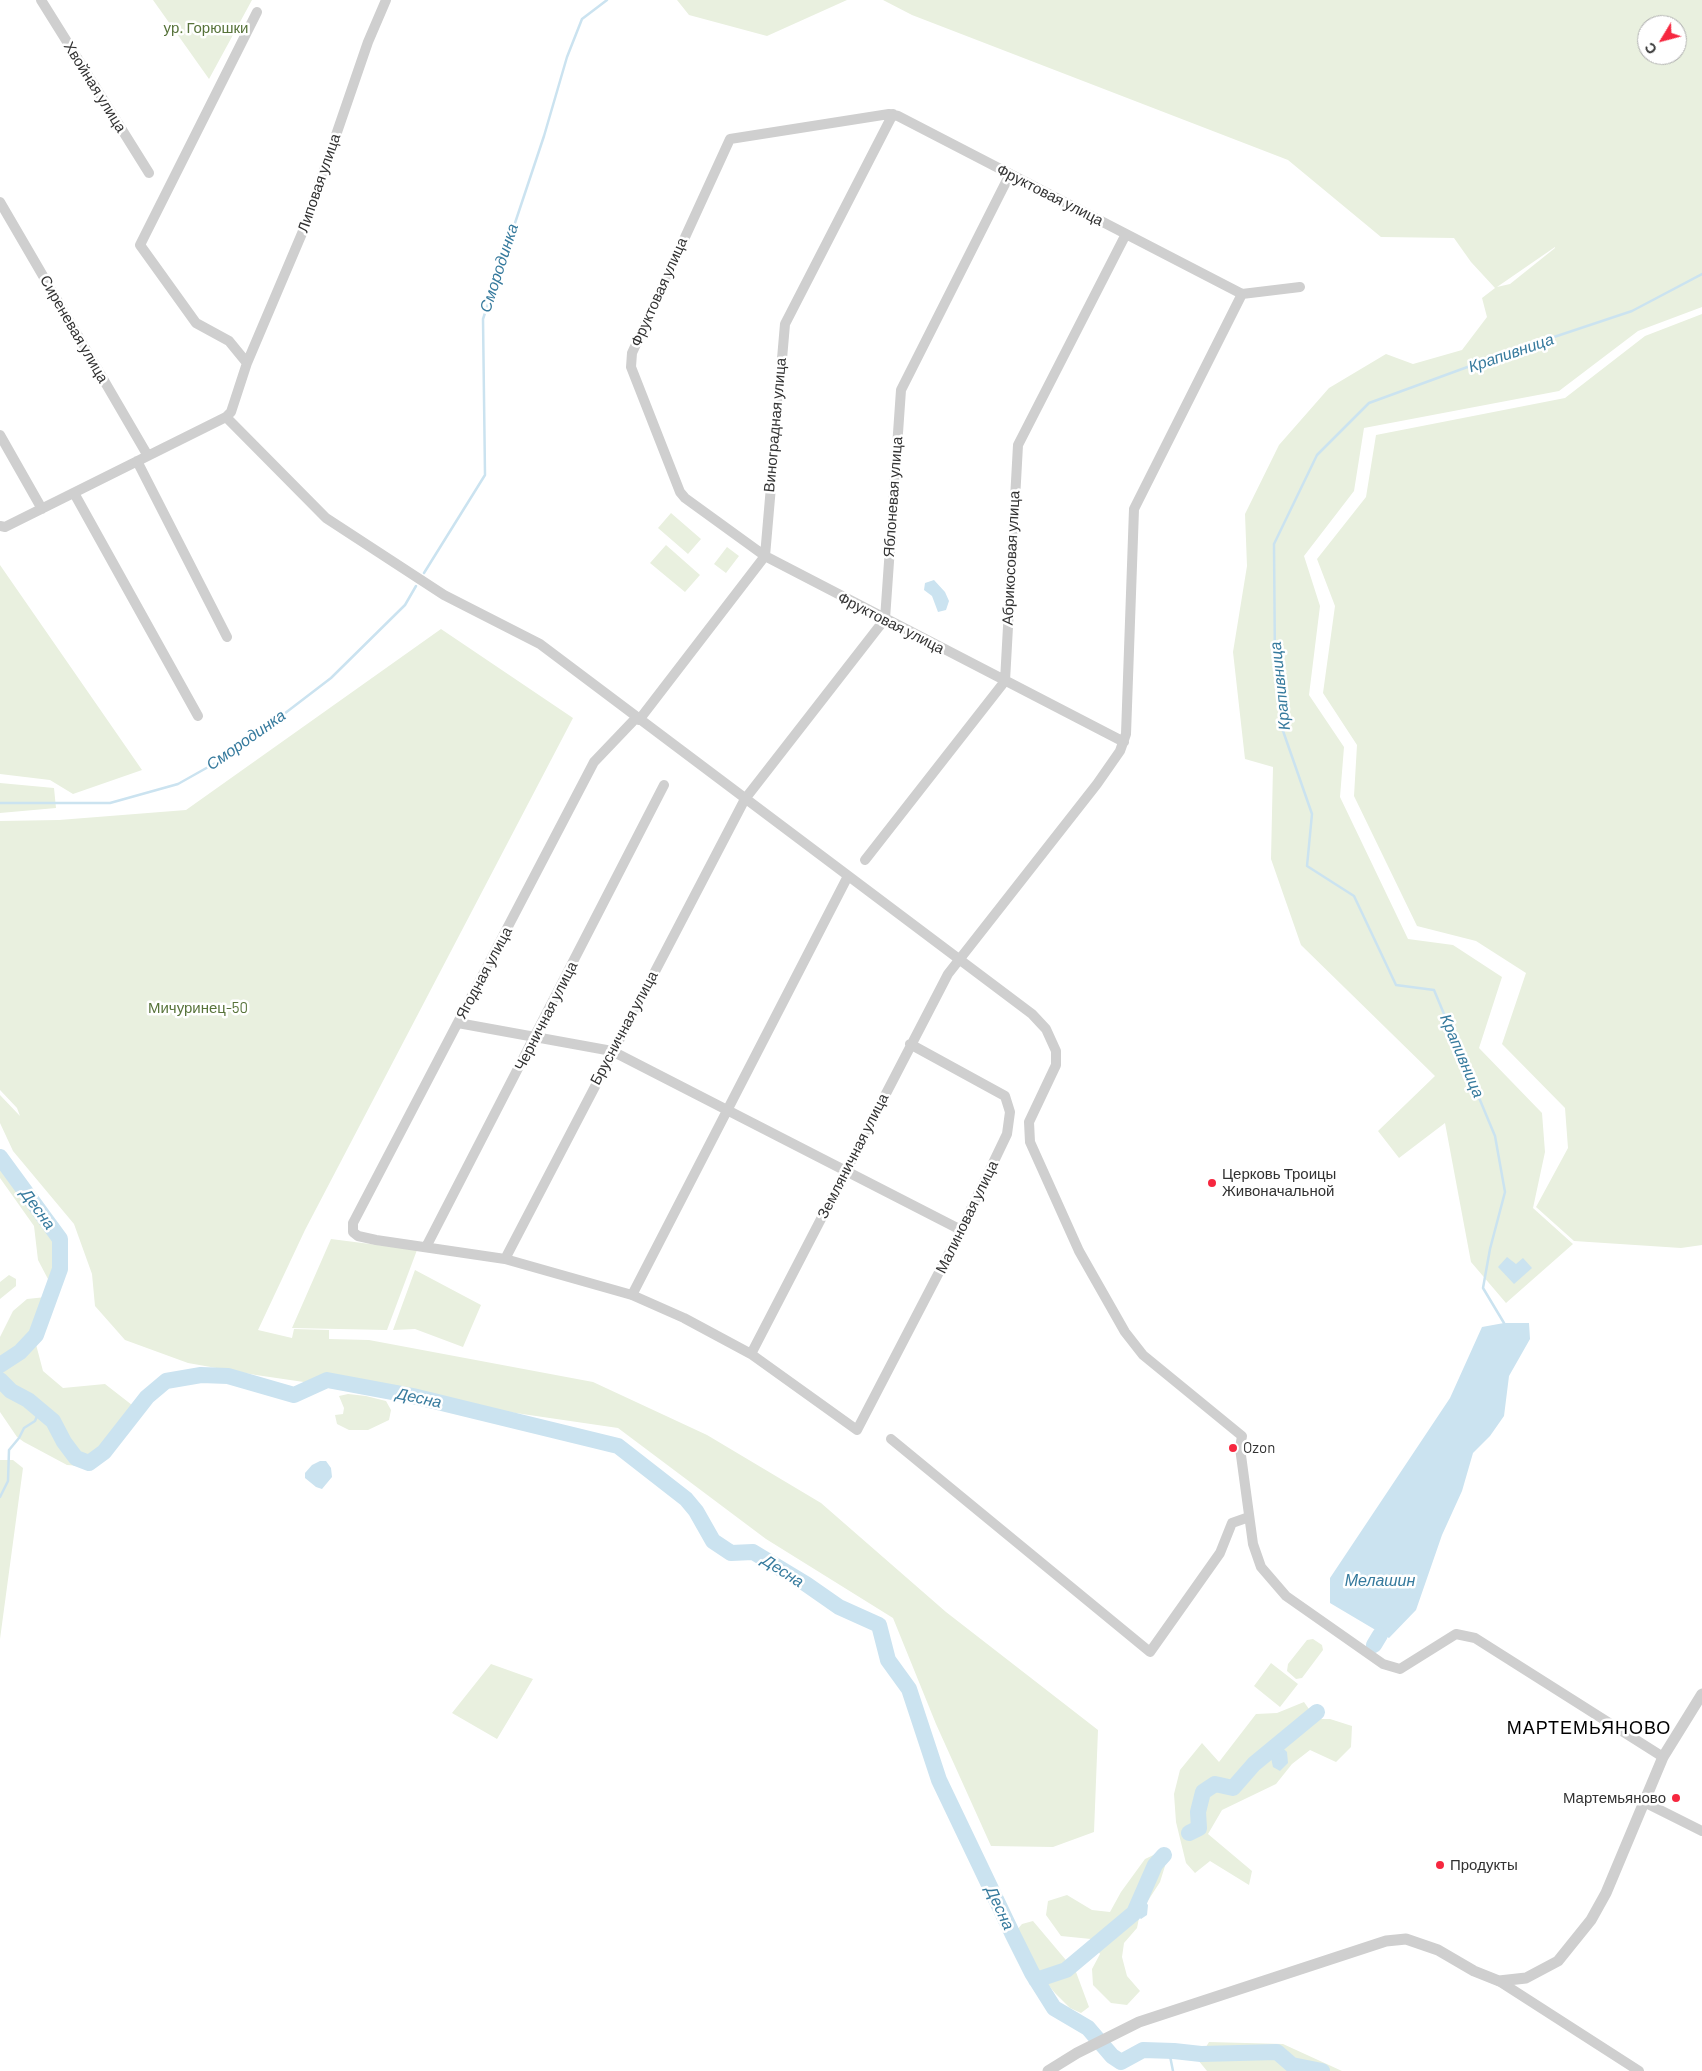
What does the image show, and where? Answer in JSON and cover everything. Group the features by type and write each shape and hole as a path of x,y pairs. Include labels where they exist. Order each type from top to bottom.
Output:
{"street":[{"name":"Хвойная улица","path":"41,0 149,173"},
{"name":"Липовая улица","path":"226,417 231,412 247,363 303,231 368,42 386,0"},
{"path":"247,363 229,341 196,322 140,245 257,12"},
{"name":"Фруктовая улица","path":"1124,742 885,620 765,556 682,495 631,367 630,358 730,139 893,114 1242,294"},
{"name":"Виноградная улица","path":"765,556 785,324 893,114"},
{"name":"Яблоневая улица","path":"885,620 901,390 1010,174"},
{"name":"Сиреневая улица","path":"0,202 148,456"},
{"name":"Абрикосовая улица","path":"1005,681 1018,445 1126,234"},
{"path":"959,959 1097,784 1124,742 1126,734 1134,510 1242,294 1300,287"},
{"path":"0,526 4,527 226,417 326,518 444,595 540,644 637,719 1032,1014 1046,1029 1056,1052 1056,1065 1030,1122 1030,1142 1079,1251 1125,1332 1143,1355 1242,1436 1240,1448 1253,1544 1261,1566 1286,1596 1383,1664 1400,1669 1456,1634 1475,1638 1663,1757"},
{"path":"0,435 42,508"},
{"path":"137,461 227,636"},
{"path":"74,493 198,716"},
{"path":"637,719 765,556"},
{"path":"745,799 885,620"},
{"path":"865,860 1005,681"},
{"name":"Ягодная улица","path":"426,1247 358,1236 353,1232 353,1223 594,762 637,719"},
{"name":"Черничная улица","path":"426,1247 536,1037 664,785"},
{"name":"Брусничная улица","path":"505,1259 745,799"},
{"path":"632,1295 848,876"},
{"name":"Земляничная улица","path":"751,1354 910,1044 948,974 959,959"},
{"path":"458,1023 612,1051 962,1230"},
{"name":"Малиновая улица","path":"751,1354 858,1430 962,1230 1007,1134 1010,1112 1006,1096 910,1044"},
{"path":"426,1247 505,1259 632,1295 684,1318 751,1354"},
{"path":"892,1439 1150,1652 1220,1553 1232,1523 1249,1516"},
{"path":"1499,1981 1526,1978 1558,1961 1590,1920 1606,1893 1663,1757 1702,1694"},
{"path":"1644,1802 1702,1831"},
{"path":"1048,2071 1077,2053 1138,2022 1386,1941 1406,1939 1438,1950 1474,1971 1499,1981 1639,2071"}],"green space":[{"name":"ур. Горюшки","path":"153,0 252,0 209,79"},
{"path":"677,0 847,0 767,36 689,15"},
{"path":"883,0 1702,0 1702,307 1638,331 1559,391 1364,428 1354,491 1304,556 1320,606 1309,695 1344,747 1340,797 1408,939 1453,945 1502,977 1479,1048 1542,1113 1545,1152 1533,1208 1573,1244 1506,1303 1471,1262 1445,1123 1399,1158 1378,1131 1435,1076 1301,945 1271,859 1273,767 1245,759 1233,652 1247,566 1245,514 1279,445 1329,388 1386,354 1413,364 1462,350 1487,317 1482,298 1495,288 1471,262 1454,238 1381,237 1288,160 912,15","holes":["1555,247 1555,248 1510,284 1497,287"]},
{"path":"1702,314 1702,1245 1681,1248 1574,1241 1536,1207 1568,1148 1565,1108 1502,1044 1526,973 1476,941 1417,926 1354,796 1357,745 1323,693 1335,606 1317,559 1366,497 1376,435 1565,398 1645,336"},
{"path":"671,513 701,539 688,554 658,528"},
{"path":"666,545 700,575 685,592 650,563"},
{"path":"727,547 739,556 726,573 714,564"},
{"path":"0,565 142,770 73,794 50,780 0,774"},
{"name":"Мичуринец-50","path":"441,629 573,718 305,1230 258,1330 292,1338 294,1329 329,1330 329,1339 369,1340 593,1382 707,1435 821,1503 946,1612 1098,1730 1094,1832 1053,1847 991,1846 936,1724 893,1618 766,1539 618,1428 256,1375 188,1363 125,1340 95,1306 92,1274 74,1224 13,1151 0,1123 0,1095 20,1116 17,1108 0,1090 0,821 59,820 186,810"},
{"path":"0,783 54,788 56,808 0,813"},
{"path":"0,1161 57,1240 58,1267 54,1277 49,1281 38,1260 34,1226 0,1178"},
{"path":"331,1239 417,1250 387,1330 292,1328"},
{"path":"415,1270 481,1305 463,1347 415,1329 393,1330"},
{"path":"9,1275 16,1279 16,1286 0,1299 0,1282"},
{"path":"46,1297 33,1333 43,1371 63,1388 105,1384 132,1405 102,1449 81,1466 67,1465 24,1442 17,1437 0,1412 0,1337 13,1311 27,1299"},
{"path":"348,1394 386,1401 391,1410 389,1420 368,1430 349,1430 337,1424 335,1415 343,1414 344,1408 339,1396"},
{"path":"0,1460 13,1460 23,1468 0,1639"},
{"path":"1313,1639 1322,1645 1323,1650 1302,1678 1296,1679 1287,1671 1288,1664 1307,1640"},
{"path":"1271,1663 1298,1684 1280,1707 1254,1686"},
{"path":"491,1664 533,1679 497,1739 452,1713"},
{"path":"1304,1702 1316,1719 1330,1719 1352,1726 1351,1747 1336,1762 1310,1750 1292,1764 1276,1784 1222,1810 1208,1834 1252,1871 1249,1885 1210,1861 1195,1873 1186,1863 1176,1822 1174,1794 1180,1770 1202,1743 1219,1762 1256,1714 1277,1713"},
{"path":"1160,1852 1165,1866 1160,1882 1140,1913 1137,1928 1124,1943 1122,1957 1127,1976 1140,1991 1127,2005 1111,2003 1093,1985 1092,1969 1100,1954 1091,1939 1061,1936 1046,1915 1048,1901 1067,1895 1092,1910 1110,1912 1121,1892 1145,1859"},
{"path":"1033,1921 1076,1972 1089,2007 1081,2013 1070,2008 1034,1968 1016,1931 1022,1924"},
{"path":"1209,2042 1283,2044 1342,2071 1207,2071 1198,2060"}],"water":[{"path":"934,580 945,592 949,601 946,610 938,612 932,596 924,590 925,583"},
{"path":"1507,1257 1516,1264 1523,1258 1532,1268 1514,1284 1498,1267"},
{"name":"Мелашин","path":"1504,1323 1529,1323 1530,1339 1509,1376 1504,1416 1490,1436 1473,1453 1462,1491 1442,1535 1416,1610 1389,1638 1330,1603 1330,1578 1450,1398 1482,1327"},
{"path":"320,1461 326,1461 331,1468 332,1477 322,1489 316,1487 305,1478 305,1473 312,1465"},
{"path":"1275,1741 1287,1752 1288,1763 1280,1771 1273,1767 1269,1749"},
{"path":"1142,1897 1148,1905 1147,1915 1141,1919 1134,1913 1134,1904 1137,1899"}],"waterway":[{"name":"Смородинка","path":"424,573 485,475 483,319 544,136 567,57 582,19 607,0"},
{"name":"Крапивница","path":"1504,1323 1483,1288 1490,1249 1505,1192 1495,1136 1434,990 1396,985 1354,896 1307,866 1312,814 1282,728 1275,668 1274,544 1317,455 1369,403 1503,354 1632,311 1702,274"},
{"name":"Смородинка","path":"0,803 110,803 178,784 233,753 331,678 405,605 416,586"},
{"name":"Десна","path":"0,1157 60,1239 60,1269 36,1335 20,1352 0,1365"},
{"name":"Десна","path":"0,1380 11,1391 28,1400 53,1421 64,1442 76,1458 89,1463 104,1452 147,1397 166,1381 201,1375 228,1376 294,1395 327,1380 413,1396 618,1446 686,1499 696,1511 713,1541 731,1553 753,1552 806,1584 839,1607 879,1625 888,1660 909,1689 939,1780 1032,1973 1054,2008 1088,2028 1112,2056 1121,2062 1143,2050 1201,2054 1277,2052 1292,2065 1322,2071"},
{"path":"0,1497 8,1481 9,1450 19,1438 24,1428 35,1421 39,1411"},
{"name":"Крапивница","path":"1374,1645 1380,1635"},
{"name":"Крапивница","path":"1189,1833 1199,1828 1198,1812 1203,1792 1215,1784 1233,1788 1254,1764 1317,1712"},
{"name":"Крапивница","path":"1036,1980 1066,1970 1134,1913 1155,1865 1164,1855"},
{"path":"1169,2051 1173,2071"}],"place":[{"name":"Церковь Троицы Живоначальной","path":"1212,1183"},
{"name":"Ozon","path":"1233,1448"},
{"name":"Мартемьяново","path":"1676,1798"},
{"name":"Продукты","path":"1440,1865"}],"district":[{"name":"МАРТЕМЬЯНОВО","path":"1589,1728"}]}
